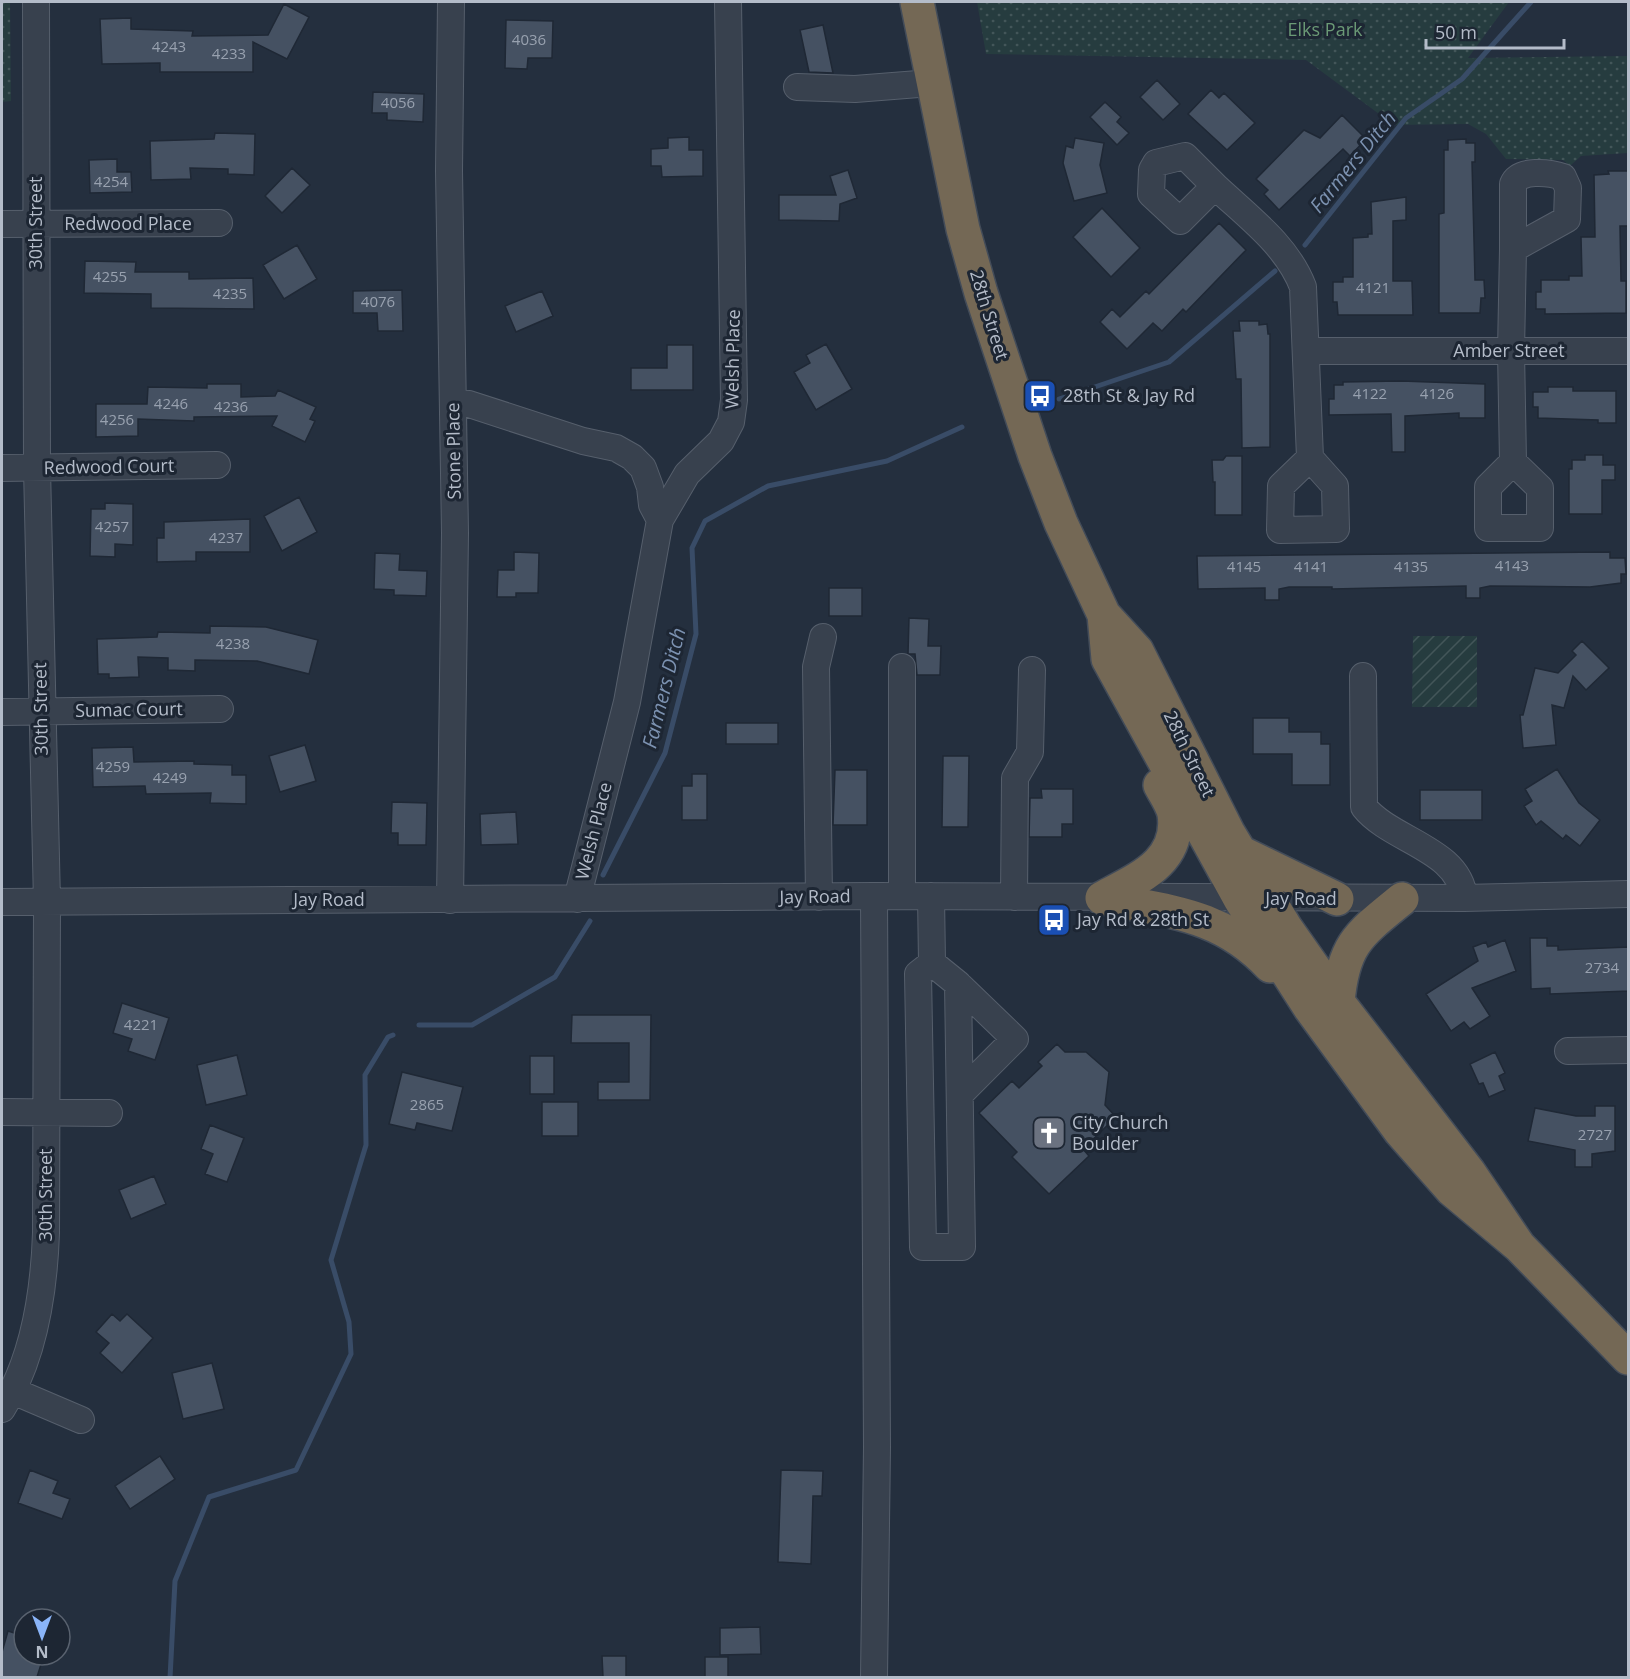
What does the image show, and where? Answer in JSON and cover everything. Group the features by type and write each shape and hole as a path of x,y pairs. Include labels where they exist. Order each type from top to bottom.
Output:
{"highway":[{"name":"28th Street","path":"917,2 963,230 981,293 1042,475 1060,523 1104,615 1137,651 1240,852 1253,899"},
{"name":"28th Street","path":"1104,615 1108,659 1253,899"},
{"path":"1102,898 1152,871 1173,843 1174,831 1174,812 1116,698 1108,659"},
{"path":"1240,852 1337,899"},
{"path":"1102,898 1194,917 1226,929 1249,944 1324,1005"},
{"path":"1253,899 1324,1005 1469,1172 1519,1246 1629,1358"},
{"path":"1324,1005 1340,977 1352,944 1363,931 1402,899"}],"street":[{"name":"30th Street","path":"7,1400 32,1332 44,1274 47,902 36,468 36,2"},
{"name":"Stone Place","path":"450,900 455,533 449,171 451,2"},
{"name":"Welsh Place","path":"577,899 627,702 660,519 687,474 722,441 731,422 734,399 728,2"},
{"path":"797,87 855,89 932,83"},
{"path":"1215,186 1283,251 1295,268 1303,287 1310,458"},
{"name":"Redwood Place","path":"2,224 219,223"},
{"path":"1513,249 1511,351 1513,462"},
{"name":"Amber Street","path":"1307,351 1629,351"},
{"path":"453,403 468,404 583,441 616,448 632,457 643,468 650,488 652,506 660,519"},
{"name":"Redwood Court","path":"2,468 217,465"},
{"path":"819,897 816,667 823,637"},
{"path":"902,667 902,896"},
{"path":"1014,897 1015,778 1030,752 1032,670"},
{"path":"1363,676 1364,807 1379,821 1451,867 1463,884 1464,898"},
{"name":"Sumac Court","path":"2,712 220,709"},
{"name":"Jay Road","path":"2,902 874,896 1402,899 1629,894"},
{"path":"874,896 877,1447 874,1677"},
{"path":"931,896 932,963"},
{"path":"932,963 958,984 1015,1039 962,1092"},
{"path":"932,963 918,974 923,1247 962,1246 962,1092 958,984"},
{"path":"1568,1051 1629,1050"},
{"path":"2,1112 109,1113"},
{"path":"7,1400 81,1420"}],"green space":[{"path":"2,2 10,2 11,101 2,102"},
{"name":"Elks Park","path":"977,2 1509,2 1468,58 1628,56 1628,153 1581,156 1570,166 1563,160 1506,159 1486,134 1468,124 1394,125 1306,60 986,54"},
{"path":"1413,636 1477,636 1477,707 1412,707"}],"building":[{"path":"284,4 309,17 287,59 253,42 253,72 160,72 160,63 102,64 100,19 131,18 131,29 193,31 192,36 268,35"},
{"path":"506,20 553,21 552,58 528,58 527,69 505,68"},
{"path":"823,25 833,73 809,72 800,30"},
{"path":"1157,80 1180,104 1163,120 1140,97"},
{"path":"1211,90 1219,98 1224,93 1255,123 1227,150 1188,114"},
{"path":"373,92 424,94 423,122 387,120 387,113 372,113"},
{"path":"1105,102 1121,117 1117,122 1129,133 1117,145 1090,117"},
{"path":"1342,115 1366,139 1350,156 1343,149 1279,210 1264,194 1268,190 1256,179 1304,130 1320,138"},
{"path":"215,133 255,134 254,175 228,174 228,169 190,168 191,179 151,180 150,141 214,139"},
{"path":"689,137 689,150 703,150 703,176 662,177 661,166 651,166 651,149 668,148 668,138"},
{"path":"1075,138 1104,143 1100,165 1107,193 1074,201 1063,163 1066,146 1073,148"},
{"path":"1466,139 1466,143 1475,143 1475,162 1472,162 1475,280 1484,280 1485,298 1481,298 1480,313 1439,313 1439,214 1444,213 1444,150 1448,150 1448,140"},
{"path":"117,159 117,172 131,172 132,192 90,193 89,160"},
{"path":"292,168 310,185 282,213 265,196"},
{"path":"848,170 857,198 840,204 839,221 779,220 779,195 836,195 830,176"},
{"path":"1608,171 1629,171 1628,226 1620,226 1621,281 1626,281 1626,313 1545,314 1545,309 1536,309 1536,292 1541,292 1541,280 1569,280 1569,276 1582,276 1581,237 1595,237 1594,175 1609,174"},
{"path":"1406,197 1406,220 1393,221 1393,281 1412,281 1413,315 1338,315 1337,302 1333,302 1333,282 1343,282 1343,277 1353,277 1353,238 1368,237 1368,234 1372,234 1371,202"},
{"path":"1102,208 1140,248 1111,277 1073,237"},
{"path":"1219,223 1246,250 1186,312 1183,309 1162,331 1153,323 1127,349 1100,322 1112,309 1120,317 1146,291 1149,294"},
{"path":"297,245 317,279 284,299 263,265"},
{"path":"85,261 136,262 135,272 189,272 189,279 253,278 254,309 151,308 151,294 84,293"},
{"path":"402,290 403,331 378,331 377,313 353,313 353,291"},
{"path":"542,291 553,316 516,332 505,306"},
{"path":"1239,321 1259,321 1259,325 1267,324 1268,334 1270,334 1270,447 1242,448 1241,379 1236,379 1233,331 1240,331"},
{"path":"826,344 852,389 816,410 794,372 810,363 806,355"},
{"path":"667,345 693,345 693,390 631,390 631,368 667,368"},
{"path":"1401,381 1485,384 1485,418 1459,418 1459,413 1405,416 1405,452 1392,452 1391,414 1329,415 1329,399 1334,399 1334,385 1343,385 1343,382"},
{"path":"207,384 241,384 241,397 275,396 278,390 316,407 310,419 315,421 305,442 272,426 277,416 194,417 194,421 138,419 138,436 96,437 96,404 147,404 148,387 207,388"},
{"path":"1548,387 1573,387 1573,391 1616,391 1616,423 1598,423 1598,420 1538,418 1538,407 1533,407 1533,392 1548,392"},
{"path":"1585,455 1603,455 1603,465 1615,465 1615,480 1602,480 1602,514 1569,514 1569,469 1572,469 1572,460 1585,460"},
{"path":"1226,456 1242,456 1242,515 1215,515 1212,460 1223,460"},
{"path":"299,497 317,532 282,551 264,516"},
{"path":"105,503 133,504 133,545 115,544 115,557 90,556 91,509 105,509"},
{"path":"250,519 250,552 196,552 196,561 157,562 157,538 164,538 164,522"},
{"path":"514,552 539,553 538,593 516,593 516,597 497,597 498,570 514,570"},
{"path":"1610,552 1610,558 1625,558 1626,574 1621,574 1621,583 1590,587 1490,586 1480,588 1480,598 1466,598 1466,586 1332,589 1332,587 1289,587 1279,589 1279,600 1265,600 1265,588 1198,589 1197,556"},
{"path":"375,553 400,554 399,570 427,571 426,596 394,595 394,590 374,589"},
{"path":"829,588 862,588 862,616 829,616"},
{"path":"909,618 929,619 928,646 941,646 940,675 917,675 915,654 908,654"},
{"path":"210,626 266,627 318,640 309,674 257,661 195,660 195,671 168,670 168,658 138,657 139,677 109,678 109,674 98,674 97,639 157,637 158,632 210,633"},
{"path":"1582,641 1609,668 1586,690 1573,676 1564,708 1552,705 1556,745 1523,748 1520,715 1523,715 1535,668 1558,673 1576,655 1572,651"},
{"path":"1253,718 1289,718 1289,732 1321,732 1321,744 1330,744 1330,785 1292,785 1292,754 1253,754"},
{"path":"726,723 778,723 778,744 726,744"},
{"path":"305,745 316,781 280,792 269,756"},
{"path":"133,747 134,762 194,761 194,764 232,765 232,775 246,775 246,804 210,803 211,793 146,794 145,786 93,787 92,748"},
{"path":"943,756 969,756 968,827 942,827"},
{"path":"1557,769 1579,803 1600,820 1580,846 1566,835 1563,839 1541,821 1536,825 1524,806 1532,801 1525,789"},
{"path":"835,770 867,770 867,825 833,825"},
{"path":"692,774 707,774 707,820 682,820 682,786 692,786"},
{"path":"1041,789 1073,789 1073,824 1062,824 1062,837 1029,837 1030,798 1042,798"},
{"path":"1420,790 1482,790 1482,820 1420,820"},
{"path":"392,802 427,803 426,845 398,845 398,833 391,833"},
{"path":"516,812 518,844 481,845 480,814"},
{"path":"1530,938 1547,938 1547,946 1558,946 1558,950 1629,947 1629,991 1550,994 1550,988 1531,989"},
{"path":"1505,940 1516,971 1472,988 1490,1016 1470,1029 1464,1022 1451,1031 1426,994 1478,961 1473,947 1486,942 1488,947"},
{"path":"122,1003 169,1018 155,1060 128,1051 132,1039 113,1033"},
{"path":"572,1015 651,1015 650,1100 598,1100 598,1082 629,1082 629,1043 571,1043"},
{"name":"City Church Boulder","path":"1057,1044 1065,1052 1086,1052 1109,1072 1105,1105 1116,1117 1083,1149 1089,1156 1049,1194 1012,1157 1017,1152 979,1113 1012,1081 1019,1088 1042,1066 1038,1062"},
{"path":"1495,1052 1505,1073 1499,1076 1505,1090 1489,1097 1483,1083 1479,1084 1470,1064"},
{"path":"237,1055 247,1095 206,1105 197,1065"},
{"path":"530,1056 554,1056 554,1094 530,1094"},
{"path":"402,1072 463,1087 452,1131 417,1123 415,1130 389,1124"},
{"path":"542,1102 578,1102 578,1136 542,1136"},
{"path":"1595,1106 1615,1106 1615,1151 1592,1154 1592,1167 1575,1167 1575,1150 1528,1141 1535,1108 1576,1116 1595,1116"},
{"path":"210,1125 244,1138 227,1182 205,1174 213,1154 201,1149"},
{"path":"154,1176 166,1204 131,1219 119,1190"},
{"path":"112,1314 120,1321 127,1314 153,1338 122,1373 100,1353 109,1343 96,1332"},
{"path":"212,1363 224,1409 183,1419 172,1373"},
{"path":"160,1456 175,1479 130,1509 115,1486"},
{"path":"30,1470 58,1481 53,1493 70,1499 62,1519 18,1503"},
{"path":"781,1470 823,1471 822,1496 813,1496 811,1564 778,1562"},
{"path":"760,1627 761,1654 720,1655 720,1628"},
{"path":"8,1631 12,1632 12,1667 40,1667 37,1677 2,1677 2,1652"},
{"path":"602,1656 626,1656 626,1677 603,1677"},
{"path":"705,1657 728,1657 728,1677 705,1677"}],"waterway":[{"name":"Farmers Ditch","path":"1305,245 1406,118 1462,79 1531,2"},
{"name":"Farmers Ditch","path":"1059,399 1169,362 1275,271"},
{"name":"Farmers Ditch","path":"603,875 665,753 696,634 692,548 705,521 768,486 887,461 962,427"},
{"name":"Farmers Ditch","path":"419,1025 472,1025 555,977 590,921"},
{"name":"Farmers Ditch","path":"170,1678 175,1581 209,1497 296,1470 351,1354 349,1322 331,1260 366,1145 365,1075 388,1037 393,1035"}],"place":[{"name":"28th St & Jay Rd","path":"1040,396"},
{"name":"Jay Rd & 28th St","path":"1054,920"},
{"name":"City Church Boulder","path":"1049,1133"}]}
